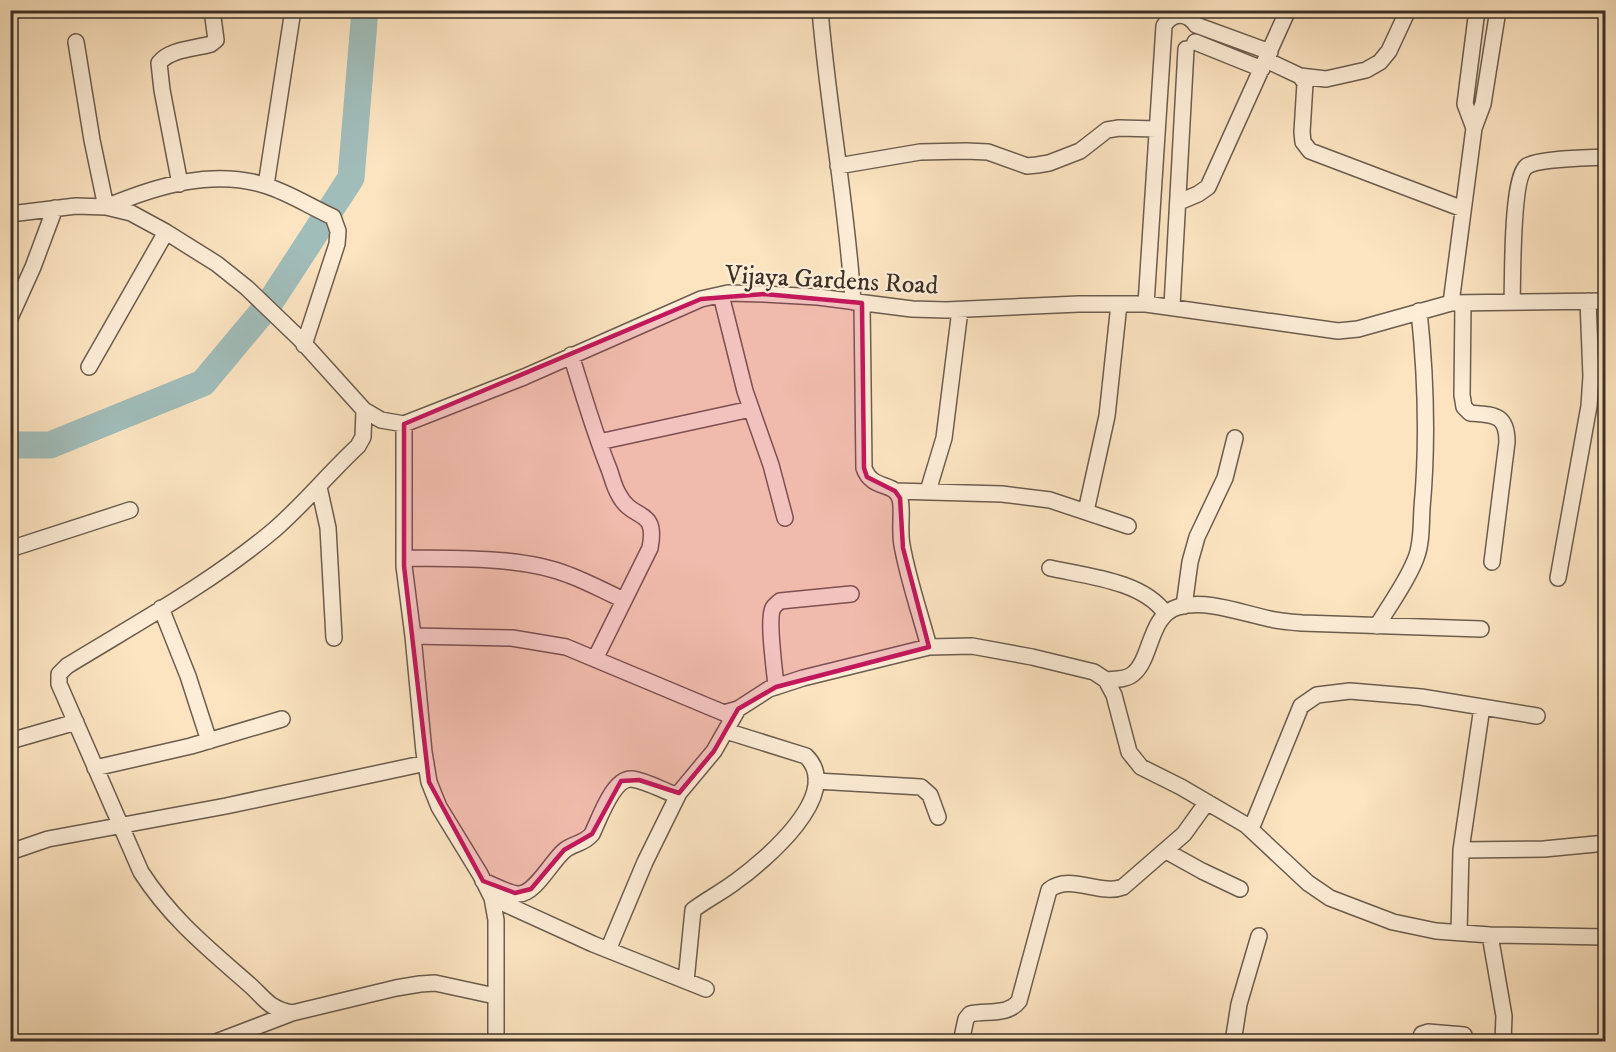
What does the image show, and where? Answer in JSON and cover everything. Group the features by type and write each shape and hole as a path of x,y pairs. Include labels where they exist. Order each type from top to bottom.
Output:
{"street":[{"path":"180,184 159,63 163,57 211,44 216,40 212,10"},
{"path":"266,185 293,10"},
{"path":"820,10 838,166 858,302 864,468 867,477 874,483 895,491 1002,494 1050,500 1128,526"},
{"path":"1179,202 1208,187 1288,10"},
{"path":"1266,60 1191,46 1174,49 1165,43 1163,37 1166,16 1191,17 1266,60 1300,76 1326,79 1366,70 1380,62 1389,51 1408,10"},
{"path":"1473,128 1465,104 1476,10"},
{"path":"1492,562 1507,429 1502,420 1495,416 1470,413 1464,407 1457,303 1463,209 1473,128 1484,104 1498,10"},
{"path":"1172,306 1191,46 1198,36 1191,17"},
{"path":"1146,304 1163,37"},
{"path":"76,42 106,207"},
{"path":"1300,76 1305,83 1303,142 1310,151 1463,209"},
{"path":"838,166 920,152 966,151 988,152 1027,166 1037,165 1049,163 1080,151 1107,130 1157,129"},
{"path":"1512,302 1515,208 1521,173 1527,166 1538,162 1605,157"},
{"path":"106,207 140,193 212,177 266,185 333,217 339,231 337,244 301,341"},
{"path":"10,214 76,206 106,207 131,213 217,264 247,288 301,341 364,411 381,420 404,424 404,558 426,763 429,782 439,807 492,898 496,920 496,1041"},
{"path":"10,318 33,267 55,208"},
{"path":"89,367 166,232"},
{"name":"Vijaya Gardens Road","path":"404,424 524,377 701,299 721,295 764,294 912,309 960,310 1146,304 1338,331 1358,330 1419,311 1457,303 1605,301"},
{"path":"721,295 745,391 771,465 785,518"},
{"path":"1558,578 1589,406 1591,376 1588,301"},
{"path":"1086,511 1107,416 1119,304"},
{"path":"928,491 944,438 960,310"},
{"path":"1377,626 1408,574 1419,543 1424,488 1427,404 1419,311"},
{"path":"571,356 618,493 625,504 651,525 652,535 650,548 595,659"},
{"path":"599,442 752,410"},
{"path":"292,1013 280,1011 270,1005 253,987 191,934 156,895 141,872 120,825 59,684 58,674 223,569 272,532 304,504 358,446 363,437 364,411"},
{"path":"1184,606 1190,562 1197,537 1226,478 1235,438"},
{"path":"319,487 328,528 334,638"},
{"path":"895,491 900,498 899,530 929,647"},
{"path":"10,549 130,510"},
{"path":"404,558 476,560 532,565 568,574 624,600"},
{"path":"1050,568 1113,582 1136,590 1159,603 1165,613"},
{"path":"776,687 771,615 774,606 780,601 851,594"},
{"path":"1106,680 1132,675 1165,613 1177,607 1197,604 1273,620 1481,629"},
{"path":"161,608 188,676 209,741"},
{"path":"413,636 512,638 566,647 724,712 738,709"},
{"path":"608,950 645,862 679,793 714,751 738,709 776,687 803,678 929,647 972,646 1094,672 1106,680 1114,695 1129,752 1141,767 1207,802 1251,829 1308,883 1330,898 1393,922 1436,932 1605,937"},
{"path":"1251,829 1301,706 1317,695 1350,691 1421,697 1537,716"},
{"path":"1459,933 1461,850 1482,707"},
{"path":"95,768 209,741 282,719"},
{"path":"10,741 75,722"},
{"path":"686,981 693,910 735,882 786,839 812,801 816,781 811,760 806,756 726,731"},
{"path":"10,852 48,839 226,806 426,763"},
{"path":"483,881 515,893 522,894 531,890 564,850 587,840 613,791 621,782 629,778 673,794 679,793"},
{"path":"816,781 921,787 930,795 939,817"},
{"path":"961,1041 966,1018 970,1014 1003,1011 1014,1007 1018,1001 1049,890 1055,885 1065,883 1114,891 1134,879 1184,834 1207,802"},
{"path":"1461,850 1544,849 1605,843"},
{"path":"1166,850 1240,889"},
{"path":"492,898 608,950 706,990"},
{"path":"1490,935 1504,1016 1503,1041"},
{"path":"1233,1041 1239,1004 1259,936"},
{"path":"216,1041 292,1013 420,984 435,983 495,996"},
{"path":"1419,1041 1422,1034 1428,1032 1464,1035"}],"highlighted area":[{"path":"764,294 862,303 864,468 867,477 895,491 900,498 903,548 929,647 776,687 738,709 714,751 679,793 639,780 621,781 592,834 564,850 531,889 515,893 483,881 429,782 404,566 404,424 701,299"}],"waterway":[{"path":"10,445 50,445 203,383 269,304 351,178 365,10"}]}
